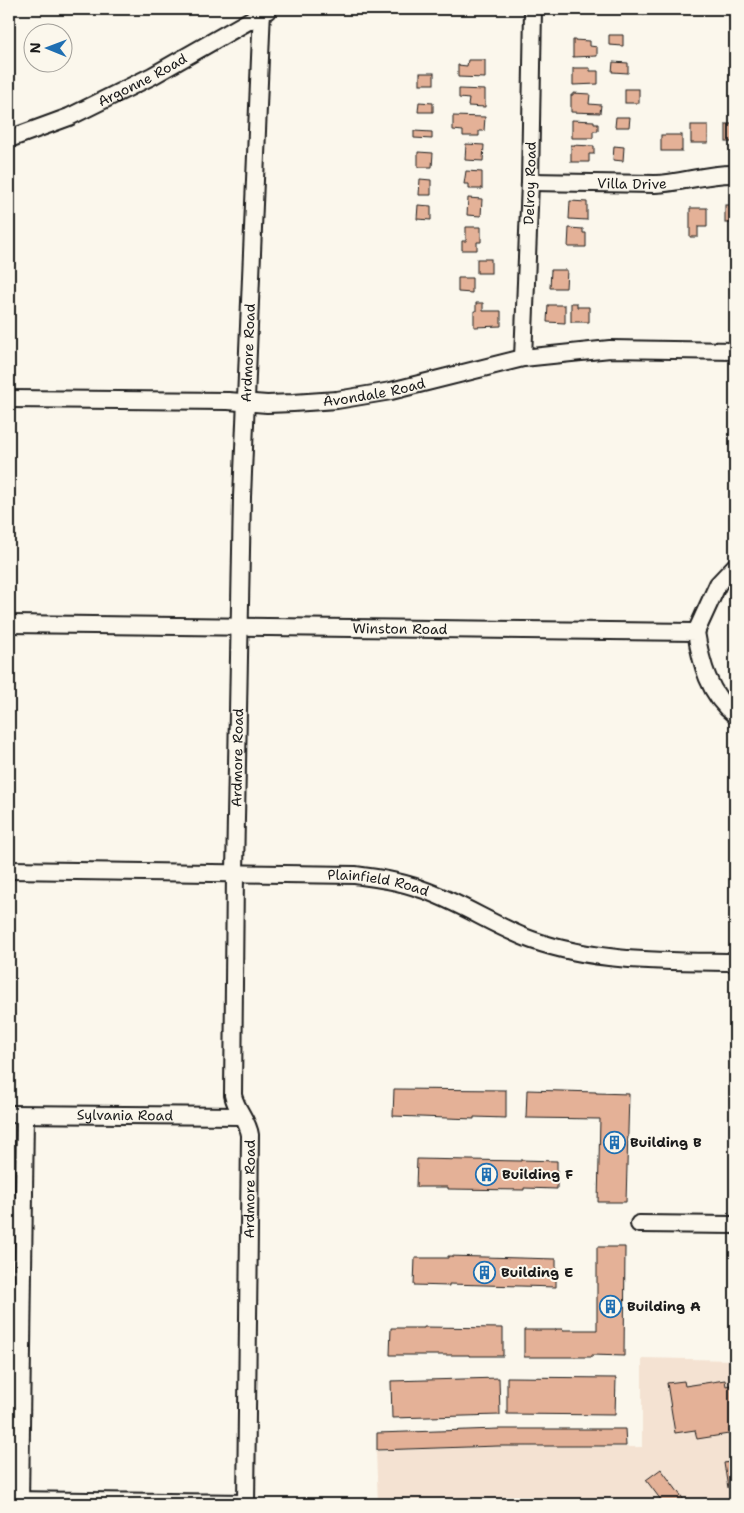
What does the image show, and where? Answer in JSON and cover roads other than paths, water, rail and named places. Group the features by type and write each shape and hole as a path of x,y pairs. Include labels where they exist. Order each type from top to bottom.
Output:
{"street":[{"name":"Delroy Road","path":"523,358 530,182 533,9"},
{"name":"Argonne Road","path":"9,139 69,117 144,80 265,10"},
{"name":"Ardmore Road","path":"246,1504 250,1135 247,1124 241,1116 233,1095 235,872 239,626 246,402 265,10"},
{"name":"Villa Drive","path":"530,182 656,184 735,174"},
{"name":"Avondale Road","path":"9,399 293,403 337,400 391,391 523,358 610,349 735,351"},
{"path":"735,566 718,584 696,632 706,674 720,700 735,715"},
{"name":"Winston Road","path":"9,624 696,632"},
{"name":"Plainfield Road","path":"9,870 354,874 388,879 423,889 531,939 588,955 644,960 735,962"},
{"name":"Sylvania Road","path":"9,1114 241,1116"},
{"path":"26,1115 16,1501 246,1504"},
{"path":"639,1224 735,1225"}],"place":[{"name":"Building B","path":"614,1142"},
{"name":"Building F","path":"486,1174"},
{"name":"Building E","path":"485,1272"},
{"name":"Building A","path":"611,1306"}]}
